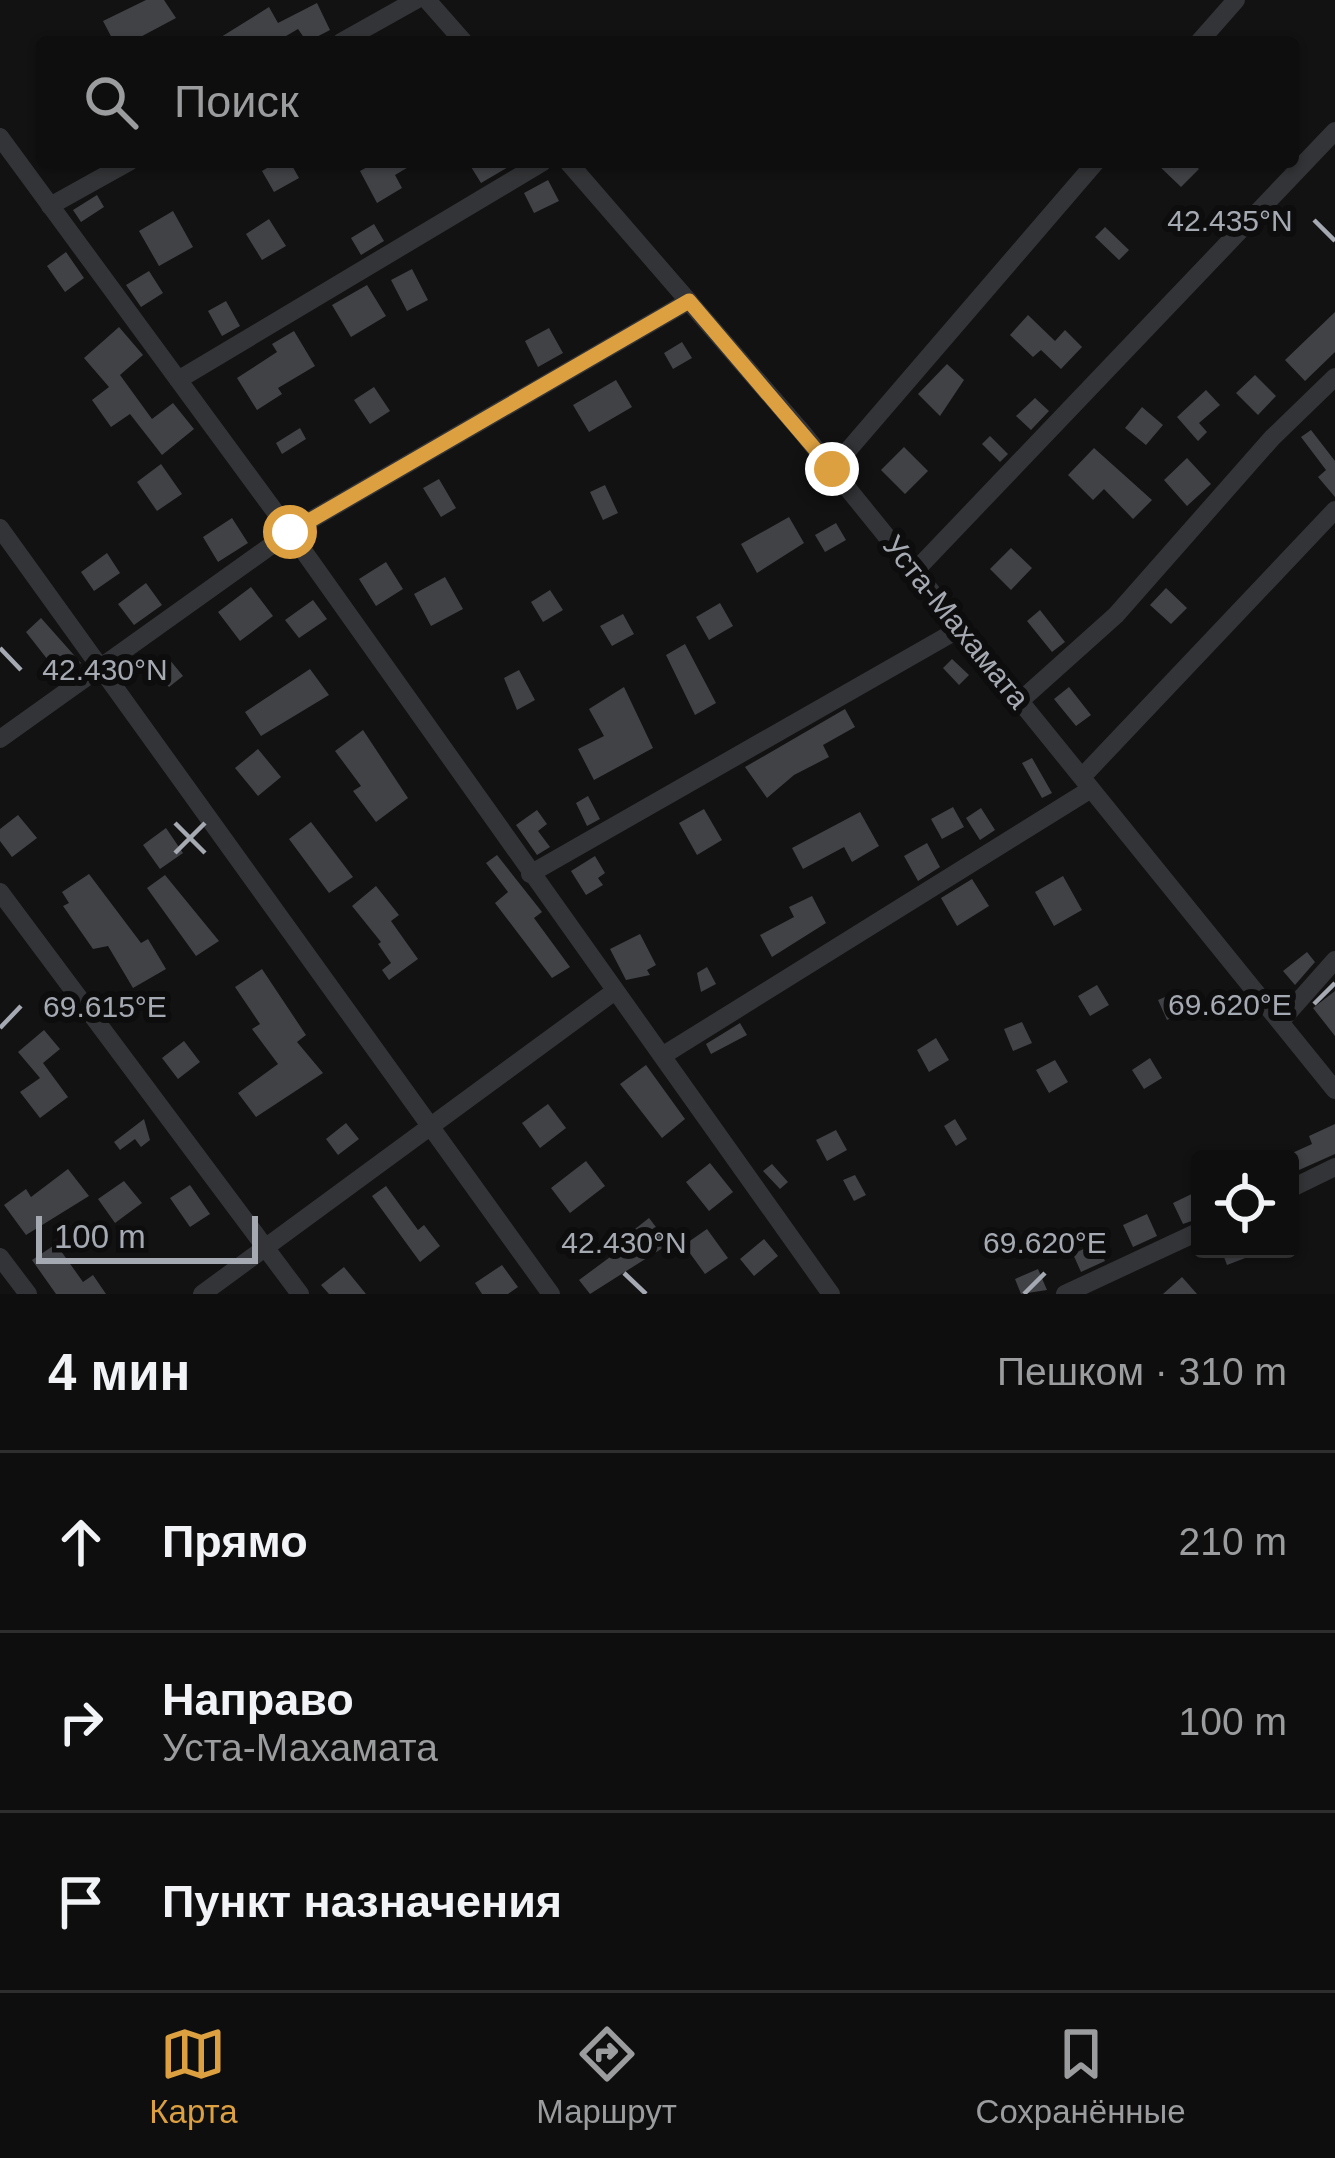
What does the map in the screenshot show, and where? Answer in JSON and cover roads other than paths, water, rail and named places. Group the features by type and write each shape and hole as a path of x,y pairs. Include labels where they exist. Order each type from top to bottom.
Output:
{"street":[{"path":"352,36 416,0"},
{"path":"427,0 459,36"},
{"path":"1204,36 1236,0"},
{"path":"915,571 1335,131"},
{"path":"0,137 290,532 830,1294"},
{"path":"50,206 118,168"},
{"path":"178,380 533,168"},
{"name":"Уста-Махамата","path":"573,168 832,469 1335,1090"},
{"path":"832,469 1091,168"},
{"path":"0,739 290,532 689,301"},
{"path":"1020,701 1117,615 1272,438 1335,377"},
{"path":"662,1056 1086,783 1335,510"},
{"path":"0,528 551,1294"},
{"path":"530,874 961,628"},
{"path":"0,892 300,1294"},
{"path":"1280,1022 1335,961"},
{"path":"202,1294 615,991"},
{"path":"1299,1185 1335,1168"},
{"path":"1065,1294 1191,1235"},
{"path":"0,1257 28,1294"}]}
